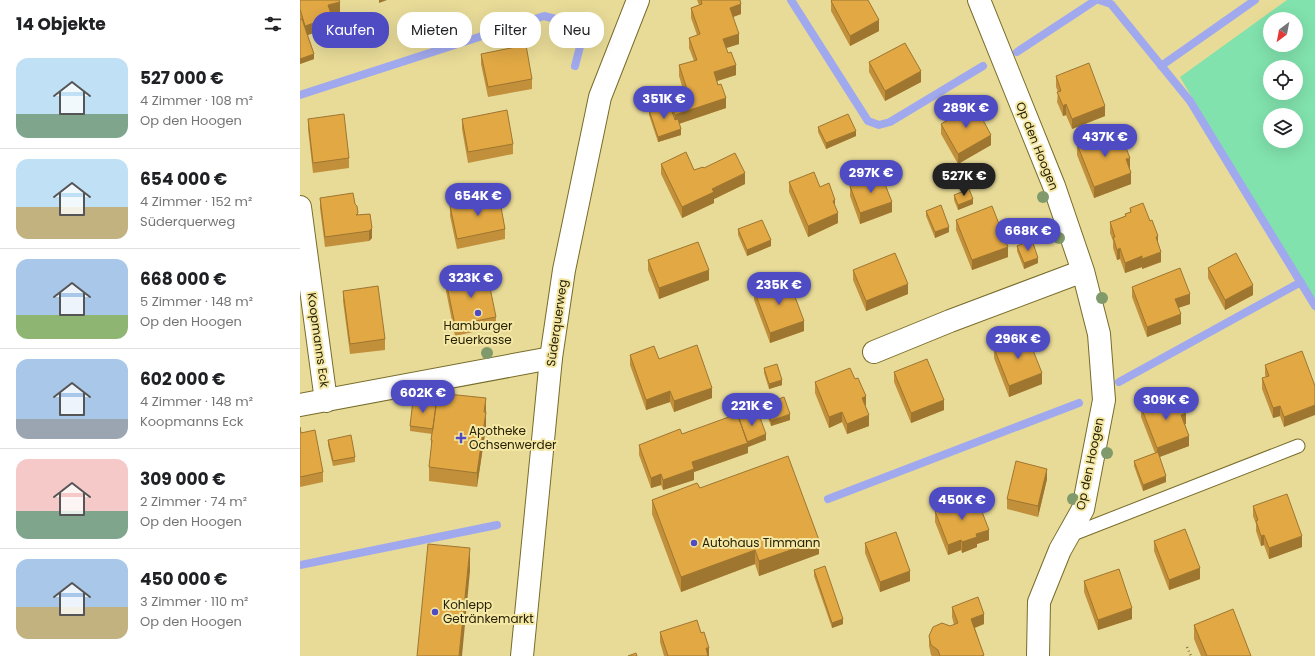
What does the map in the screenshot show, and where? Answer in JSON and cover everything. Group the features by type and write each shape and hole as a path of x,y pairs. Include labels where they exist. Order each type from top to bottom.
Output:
{"street":[{"name":"Süderquerweg","path":"522,656 551,358 564,270 600,97 638,0"},
{"name":"Op den Hoogen","path":"979,0 1054,186 1082,271 1099,334 1104,400 1083,509 1060,550 1039,602 1038,656"},
{"name":"Koopmanns Eck","path":"300,207 326,401"},
{"path":"874,352 950,321 1082,271"},
{"name":"Koopmanns Eck","path":"300,406 551,358"}],"lane":[{"name":"Op den Hoogen","path":"1068,536 1298,446"}],"path":[{"path":"1187,647 1191,656"}],"green space":[{"path":"1287,0 1315,0 1315,306 1180,77 1263,17 1263,52 1303,52 1303,12 1270,12"}],"building":[{"path":"300,0 339,0 340,2 328,5 330,12 312,12 312,24 305,26 300,9"},
{"path":"701,0 740,0 741,4 730,8 739,34 723,39 728,53 731,52 736,65 714,72 718,85 721,84 726,98 675,115 669,98 688,92 679,65 697,60 689,38 700,34 691,8 702,4"},
{"path":"868,0 879,20 850,36 831,1"},
{"path":"302,19 314,54 300,59 300,20"},
{"path":"905,43 921,71 885,91 869,62"},
{"path":"511,48 527,48 532,79 488,87 481,54"},
{"path":"1089,63 1105,106 1072,119 1066,104 1063,106 1057,92 1061,91 1056,76"},
{"path":"669,103 675,120 678,119 681,129 658,137 649,110"},
{"path":"975,105 991,135 958,154 941,124"},
{"path":"507,110 513,144 468,152 462,119"},
{"path":"344,114 349,158 313,163 308,119"},
{"path":"848,114 856,131 826,143 818,127"},
{"path":"1115,130 1120,144 1124,143 1130,158 1126,159 1131,173 1094,187 1077,144"},
{"path":"686,152 694,170 704,168 735,153 745,173 712,189 714,192 682,207 661,164"},
{"path":"814,172 820,187 829,183 835,200 833,201 838,213 808,226 789,182"},
{"path":"881,174 892,202 860,213 850,186"},
{"path":"969,189 973,199 958,205 954,195"},
{"path":"353,193 358,213 356,215 370,214 372,228 369,231 325,237 320,198"},
{"path":"499,196 505,229 457,239 450,206"},
{"path":"1143,203 1158,236 1156,237 1161,252 1142,259 1142,256 1125,263 1120,248 1117,250 1113,237 1115,237 1110,222 1126,216 1125,214 1131,212 1130,208"},
{"path":"941,205 949,227 935,232 926,211"},
{"path":"992,206 1008,247 972,260 956,220"},
{"path":"762,220 771,240 747,250 738,229"},
{"path":"1032,240 1038,258 1024,263 1017,246"},
{"path":"698,242 709,270 659,288 648,260"},
{"path":"895,253 908,284 866,301 853,270"},
{"path":"1236,253 1253,285 1225,300 1208,268"},
{"path":"1180,268 1190,294 1175,299 1181,314 1147,327 1132,287"},
{"path":"487,273 496,317 455,325 446,281"},
{"path":"788,278 804,321 770,333 754,290"},
{"path":"378,286 385,339 350,344 343,291"},
{"path":"1027,335 1042,373 1009,386 994,348"},
{"path":"697,345 712,388 674,401 670,391 646,400 630,355 654,346 659,359"},
{"path":"1302,351 1315,386 1315,405 1284,417 1280,406 1273,408 1262,378 1269,376 1265,365"},
{"path":"927,359 944,400 911,413 894,372"},
{"path":"777,364 782,380 769,384 764,368"},
{"path":"850,368 855,379 858,378 866,396 862,398 869,415 847,424 842,412 829,417 815,382"},
{"path":"438,393 486,398 484,412 486,412 477,473 429,467 431,440"},
{"path":"1174,395 1176,401 1181,400 1186,413 1181,415 1189,436 1157,448 1141,407"},
{"path":"784,397 790,414 771,421 765,404"},
{"path":"413,400 436,403 433,429 410,426"},
{"path":"758,412 766,434 747,442 739,418"},
{"path":"737,414 748,443 692,462 694,469 663,480 661,474 651,478 639,445 680,429 682,434"},
{"path":"300,427 301,433 315,430 323,472 300,477"},
{"path":"351,435 355,457 333,461 328,440"},
{"path":"1158,452 1166,476 1143,485 1134,461"},
{"path":"788,456 819,540 759,561 755,550 681,577 652,500 697,483 700,488"},
{"path":"1016,461 1047,469 1038,506 1007,499"},
{"path":"1287,494 1302,536 1269,548 1264,535 1261,536 1256,521 1258,520 1253,506"},
{"path":"976,496 989,530 976,534 977,537 962,542 961,540 948,545 935,511"},
{"path":"1185,529 1200,568 1169,580 1154,541"},
{"path":"896,532 910,571 880,582 865,543"},
{"path":"428,544 470,548 459,656 417,656"},
{"path":"825,566 843,619 832,623 814,570"},
{"path":"1119,569 1132,608 1098,620 1084,581"},
{"path":"978,597 984,614 971,619 984,655 940,656 938,650 931,645 929,636 933,627 942,623 950,626 958,623 952,607"},
{"path":"1233,609 1251,656 1207,656 1194,625"},
{"path":"697,620 701,633 704,632 709,648 706,648 708,656 668,656 660,632"},
{"path":"636,653 637,656 628,656"}],"waterway":[{"path":"791,0 868,121 879,125 890,122 983,66"},
{"path":"1017,52 1096,0"},
{"path":"1099,0 1111,4 1190,101 1315,306"},
{"path":"1161,66 1255,0"},
{"path":"300,95 544,16 564,21 583,35 575,66"},
{"path":"1119,382 1301,282"},
{"path":"828,499 1079,403"},
{"path":"300,565 497,525"}],"place":[{"name":"Hamburger Feuerkasse","path":"478,313"},
{"name":"Apotheke Ochsenwerder","path":"461,438"},
{"name":"Autohaus Timmann","path":"694,543"},
{"name":"Kohlepp Getränkemarkt","path":"435,612"}]}
